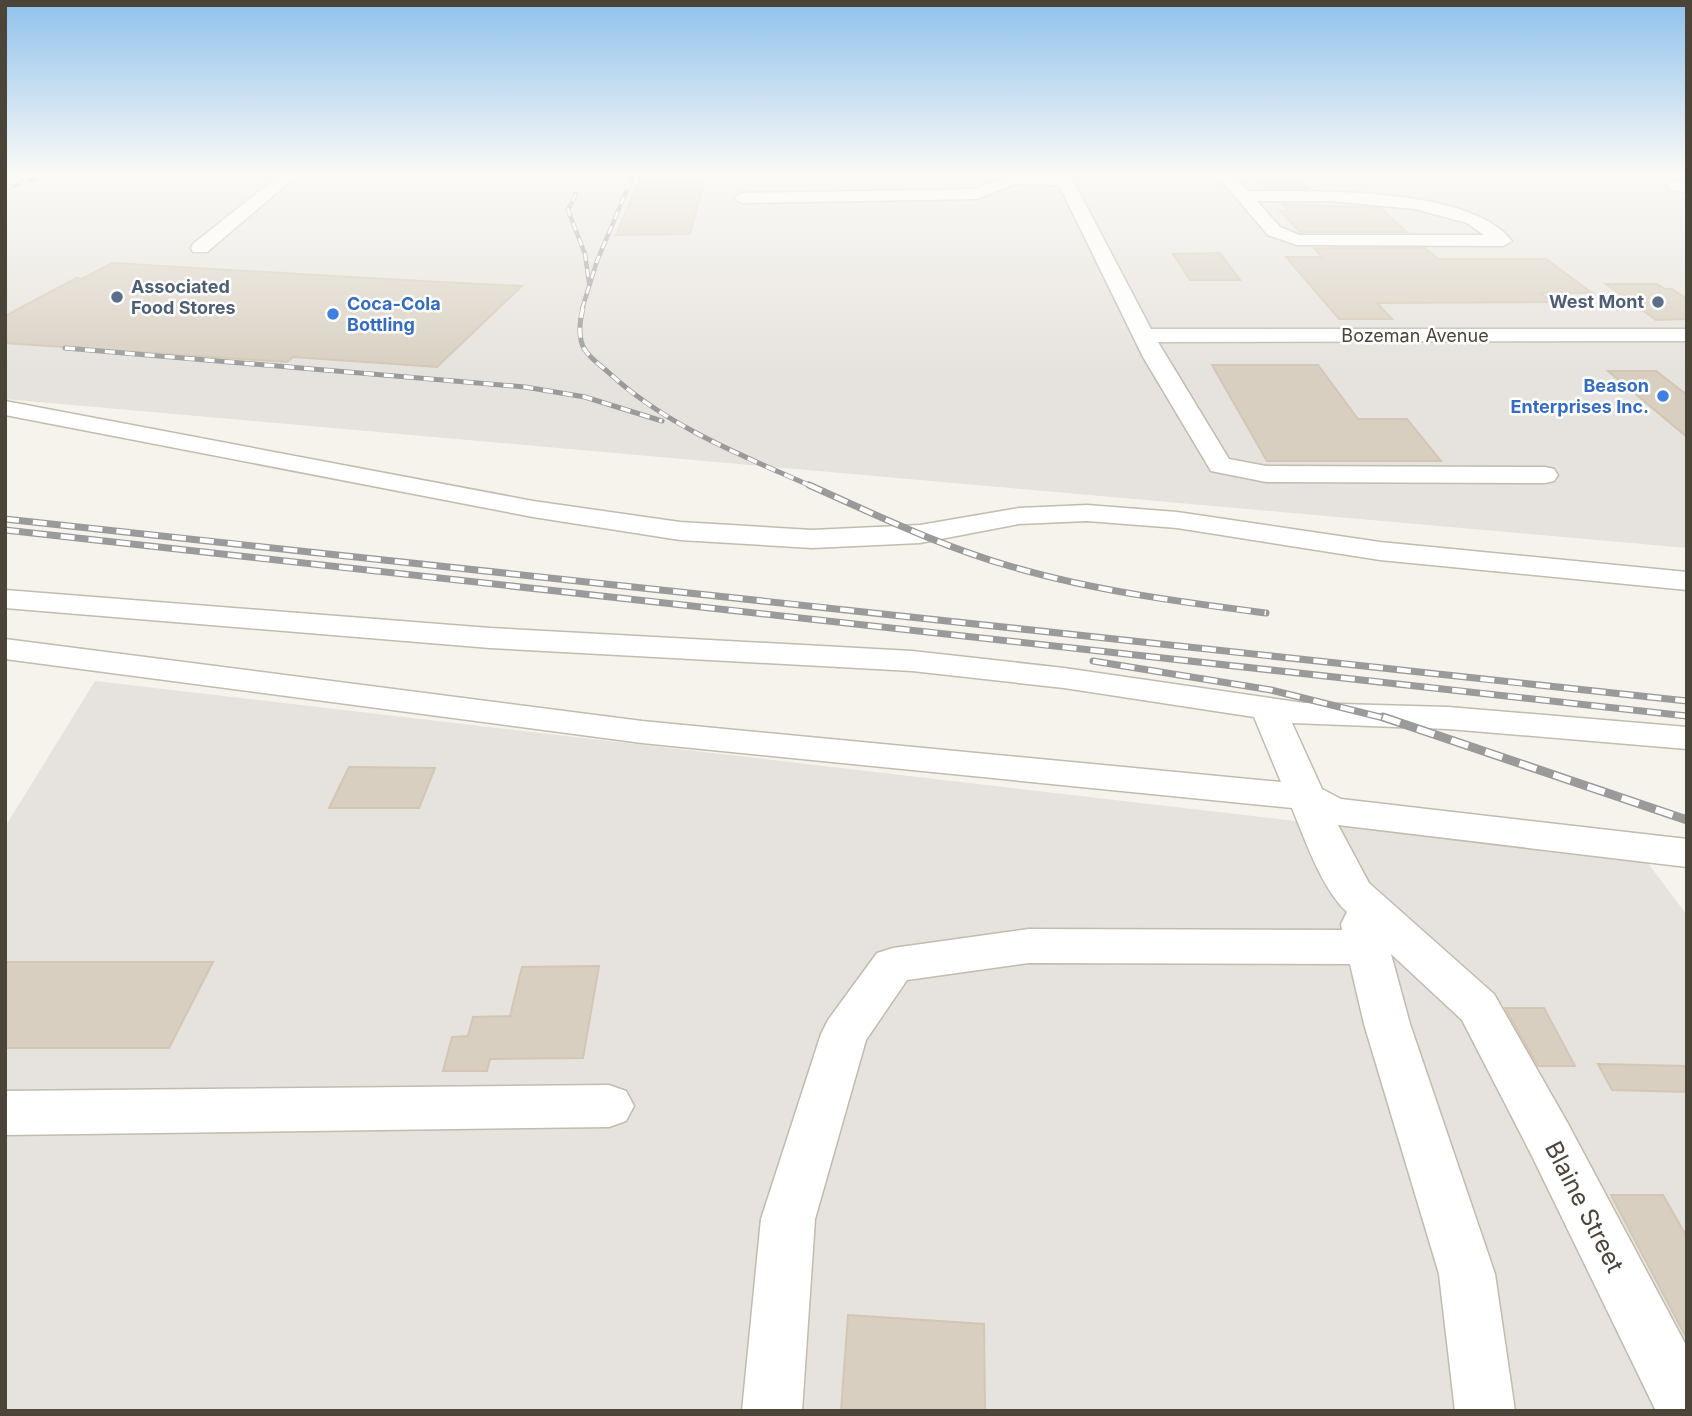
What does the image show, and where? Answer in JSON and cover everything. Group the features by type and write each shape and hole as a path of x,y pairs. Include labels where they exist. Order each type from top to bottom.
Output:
{"street":[{"path":"200,248 211,239"},
{"path":"1094,239 1149,346 1220,465 1266,474 1545,475"},
{"path":"1295,239 1503,241 1500,239"},
{"name":"Bozeman Avenue","path":"1149,346 1687,335"},
{"path":"5,408 533,509 680,531 812,539 866,537 920,534 1019,516 1087,513 1177,520 1380,551 1687,582"},
{"path":"5,599 490,638 912,662 1064,678 1304,714 1448,718 1687,738"},
{"path":"5,649 642,732 1307,797 1333,811 1687,852"},
{"path":"1268,709 1328,847 1354,894 1387,1024 1467,1275 1485,1411"},
{"name":"Blaine Street","path":"1354,894 1478,1007 1549,1138 1687,1409"},
{"path":"772,1411 789,1219 844,1034 893,965 1029,946 1368,947"},
{"path":"5,1113 609,1106"}],"shaded area":[{"path":"5,239 1687,239 1687,548 5,399"},
{"path":"95,681 1647,862 1687,915 1687,1411 5,1411 5,827"}],"building":[{"path":"1314,248 1425,248 1438,259 1546,259 1592,293 1541,293 1552,302 1377,303 1392,319 1339,319 1286,257 1322,257"},
{"path":"1220,253 1240,280 1190,280 1173,254"},
{"path":"112,263 522,286 437,367 293,357 287,362 5,343 5,316 76,278 82,279"},
{"path":"1606,284 1657,284 1665,289 1672,289 1687,299 1687,319 1656,320"},
{"path":"1212,365 1318,365 1358,419 1407,419 1441,461 1267,461"},
{"path":"1608,371 1656,371 1687,395 1687,437"},
{"path":"349,767 435,768 419,808 329,808"},
{"path":"5,962 213,962 169,1048 5,1048"},
{"path":"599,966 583,1058 490,1059 487,1071 443,1071 452,1037 468,1036 473,1017 510,1016 522,967"},
{"path":"1505,1008 1544,1008 1575,1066 1538,1066"},
{"path":"1598,1064 1687,1066 1687,1092 1612,1090"},
{"path":"1611,1195 1663,1195 1687,1237 1687,1339"},
{"path":"848,1315 984,1324 985,1411 841,1411"}],"railway":[{"path":"579,239 585,254 589,283"},
{"path":"582,309 606,239"},
{"path":"583,308 580,323 582,345 595,361 631,391 679,424 705,438 813,487"},
{"path":"65,348 525,387 585,397 662,421"},
{"path":"809,485 935,540 1013,567 1107,589 1266,613"},
{"path":"5,519 1687,701"},
{"path":"5,530 1687,716"},
{"path":"1093,661 1271,690 1388,719"},
{"path":"1383,717 1687,820"}],"place":[{"name":"Associated Food Stores","path":"117,297"},
{"name":"West Mont","path":"1658,302"},
{"name":"Coca-Cola Bottling","path":"333,314"},
{"name":"Beason Enterprises Inc.","path":"1663,396"}]}
